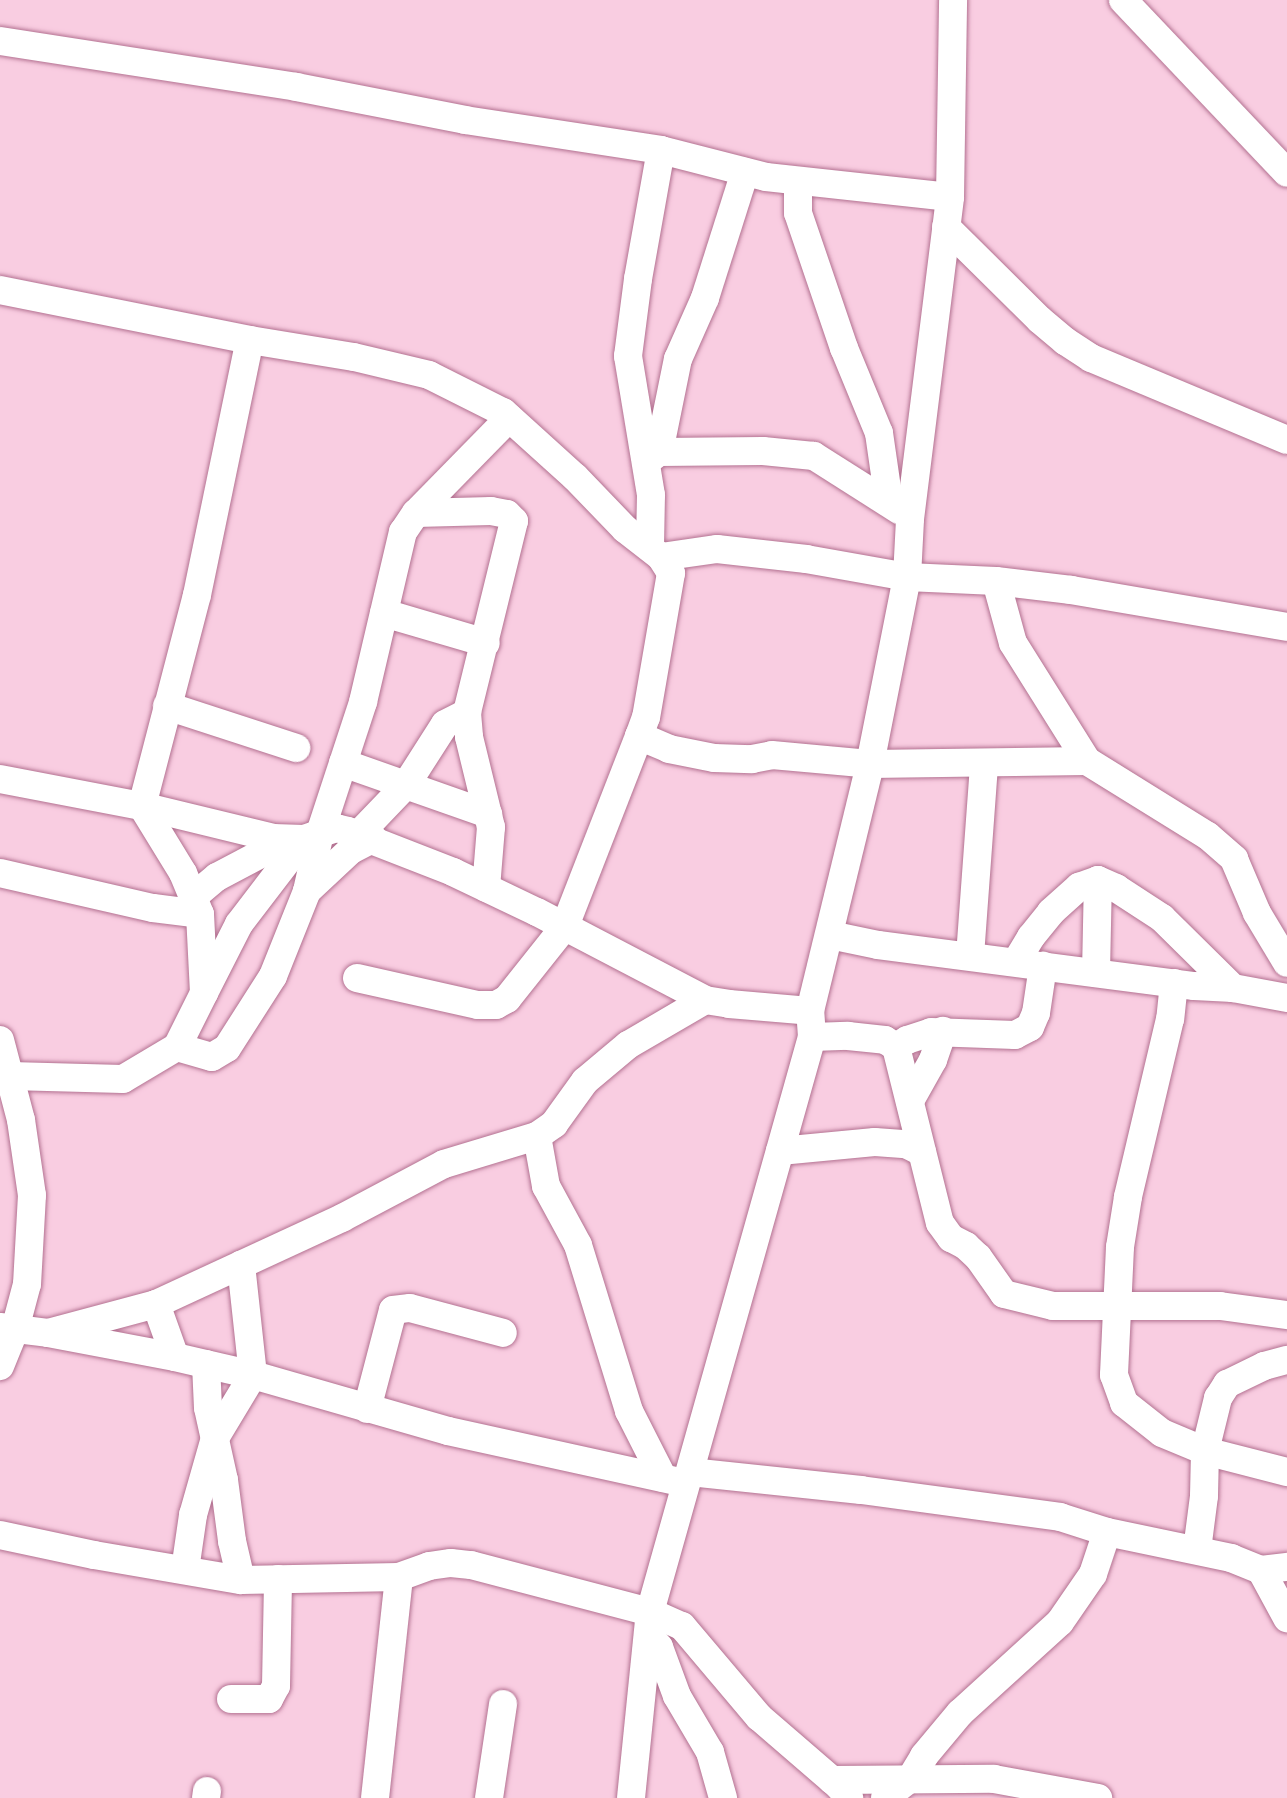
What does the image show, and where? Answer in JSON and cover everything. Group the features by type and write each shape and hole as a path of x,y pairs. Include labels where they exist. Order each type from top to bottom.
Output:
{"street":[{"path":"900,511 950,197 953,0"},
{"path":"1123,0 1287,173"},
{"path":"0,42 296,87 465,120 661,150 745,172 798,181 950,197"},
{"path":"653,457 628,356 638,279 661,150"},
{"path":"655,551 651,495 653,457 678,358 705,298 745,172"},
{"path":"631,1798 649,1623 679,1477 780,1151 870,764 907,577 900,511 879,433 844,348 798,213 798,181"},
{"path":"946,227 1040,320 1065,341 1091,358 1287,440"},
{"path":"0,290 250,340 354,357 429,375 503,412 575,477 625,529 655,551 671,573 646,717 565,926 507,999 496,1005 478,1005 357,978"},
{"path":"204,993 196,906 183,873 142,806 197,595 250,340"},
{"path":"10,1076 123,1079 177,1047 239,924 304,837 343,763 363,702 403,532 416,513 509,418"},
{"path":"653,457 763,451 814,456 900,511"},
{"path":"416,513 491,512 507,514 514,521 486,643 467,713 469,737 491,827 486,888"},
{"path":"655,551 717,549 806,559 907,577 996,581 1071,590 1287,627"},
{"path":"996,581 1013,643 1087,761 1208,836 1234,859 1257,913 1287,963"},
{"path":"384,613 486,643"},
{"path":"167,706 296,748"},
{"path":"177,1047 212,1058 227,1048 273,976 308,891 366,837 406,785 445,724 467,713"},
{"path":"639,736 669,749 714,758 752,759 772,755 870,764 1087,761"},
{"path":"343,763 488,814"},
{"path":"970,956 984,764"},
{"path":"0,779 142,806 273,838 304,837"},
{"path":"196,906 217,877 304,837 336,828 366,837 486,888 565,926 705,1000 811,1024 848,1036 885,1040 896,1047 940,1223 951,1238 966,1246 978,1257 1004,1294 1053,1306 1220,1305 1287,1315"},
{"path":"304,837 308,891"},
{"path":"0,873 153,908 196,906"},
{"path":"1096,973 1098,880"},
{"path":"896,1047 907,1040 931,1032 1015,1035 1030,1026 1036,1013 1029,964 1031,937 1051,912 1079,887 1098,880 1116,888 1162,918 1233,988"},
{"path":"830,935 878,945 1174,983 1233,988 1287,999"},
{"path":"1174,983 1170,1019 1128,1197 1120,1247 1114,1375 1124,1403 1162,1433 1205,1451 1287,1472"},
{"path":"48,1333 156,1304 342,1218 444,1164 537,1136 554,1124 585,1081 628,1045 705,1000"},
{"path":"910,1101 933,1060 943,1031"},
{"path":"0,1040 10,1076 10,1119 32,1195 27,1284 7,1328 0,1366"},
{"path":"537,1136 546,1186 578,1245 628,1411 679,1477"},
{"path":"780,1151 875,1142 906,1144 922,1152"},
{"path":"185,1570 193,1515 215,1438 253,1375 241,1265"},
{"path":"156,1304 175,1357"},
{"path":"367,1409 393,1310 410,1308 503,1334"},
{"path":"7,1328 48,1333 175,1357 253,1375 448,1431 679,1477 861,1490 1060,1517 1107,1532 1274,1568 1287,1618"},
{"path":"1197,1550 1204,1496 1205,1451 1218,1398 1227,1384 1264,1366 1287,1360"},
{"path":"206,1365 208,1408 224,1480 232,1542 241,1580"},
{"path":"885,1798 911,1778 924,1756 960,1713 1060,1622 1093,1574 1107,1532"},
{"path":"0,1535 94,1555 241,1580 399,1577 429,1566 451,1563 471,1565 649,1623 682,1626 759,1718 841,1789 911,1778 994,1779 1098,1798"},
{"path":"375,1798 399,1577"},
{"path":"231,1699 250,1701 269,1699 276,1686 278,1579"},
{"path":"649,1623 677,1696 710,1752 723,1798"},
{"path":"489,1798 503,1704"}]}
